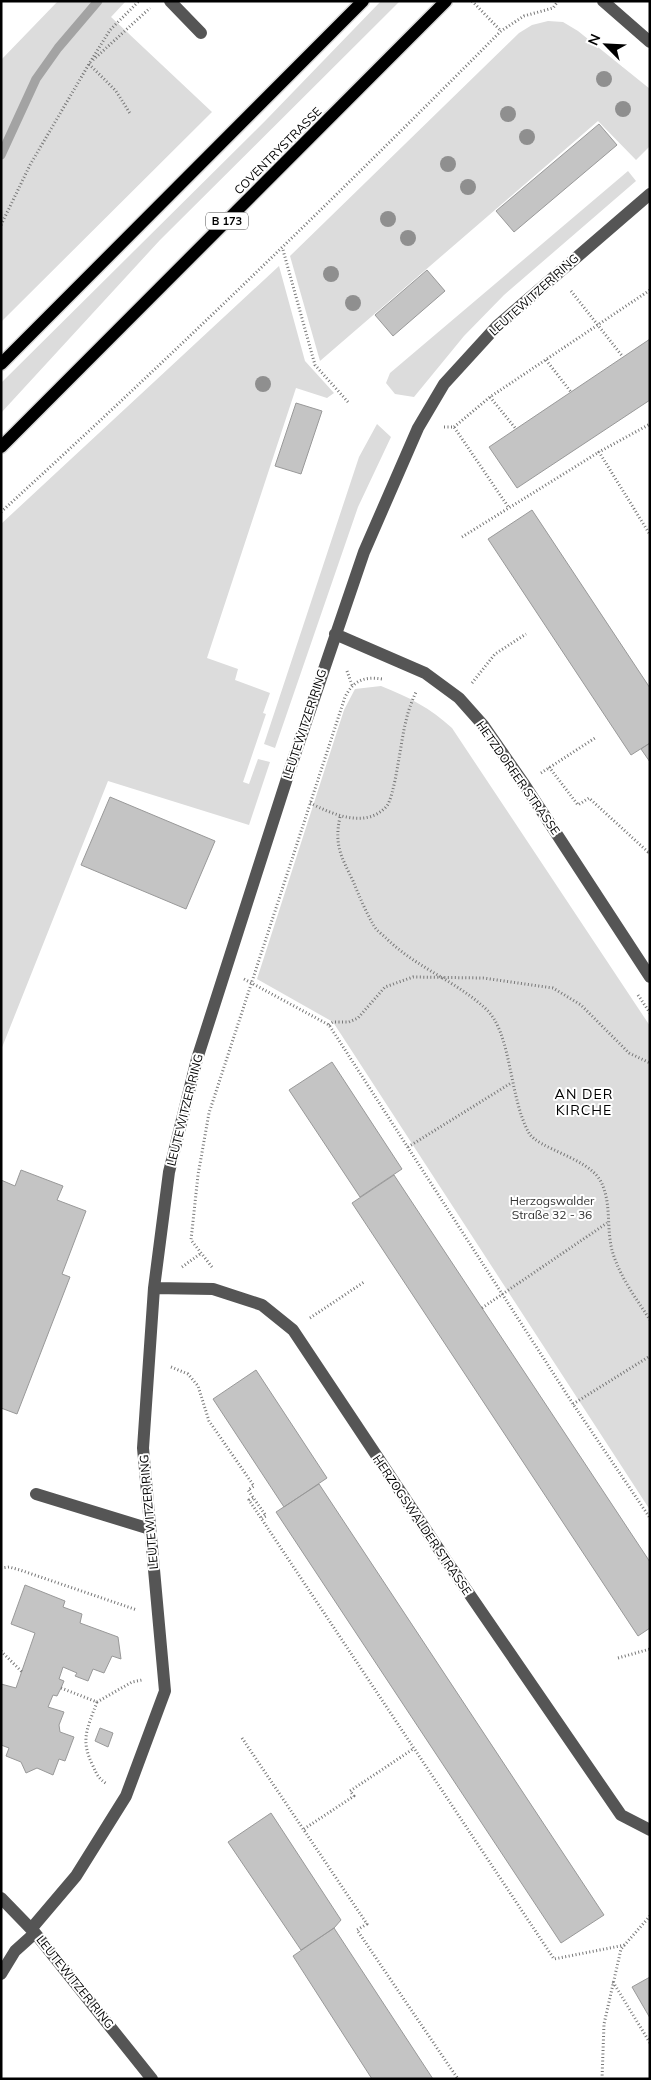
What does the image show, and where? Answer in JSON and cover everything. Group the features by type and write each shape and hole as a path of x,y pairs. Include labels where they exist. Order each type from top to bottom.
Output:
{"main road":[{"path":"1,364 363,1"},
{"name":"COVENTRYSTRASSE","path":"1,446 446,1"}],"street":[{"path":"170,1 201,33"},
{"path":"603,1 650,42"},
{"name":"LEUTEWITZER RING","path":"152,2079 33,1931 76,1876 126,1796 165,1691 143,1448 154,1288 169,1172 197,1059 335,634 364,552 418,428 444,384 497,326 650,194"},
{"name":"HETZDORFER STRASSE","path":"335,634 425,673 459,698 483,725 524,784 650,977"},
{"name":"HERZOGSWALDER STRASSE","path":"154,1288 213,1289 262,1304 293,1330 446,1560 621,1815 650,1830"},
{"path":"36,1494 150,1529"},
{"path":"1,1898 33,1931 15,1951 1,1974"}],"path":[{"path":"1,225 30,165 88,64 110,30 138,1"},
{"path":"472,1 501,31"},
{"path":"1,512 135,391 283,249 501,31 524,16 553,8 558,1"},
{"path":"88,64 151,7"},
{"path":"88,64 116,91 131,115"},
{"path":"283,249 315,365 348,402"},
{"path":"557,274 600,324 623,357"},
{"path":"418,428 454,427 490,397 650,290"},
{"path":"546,360 571,392"},
{"path":"490,397 516,429"},
{"path":"462,537 599,452 650,424"},
{"path":"454,427 509,508"},
{"path":"599,452 650,533"},
{"path":"459,698 495,654 526,634"},
{"path":"213,1268 191,1240 198,1175 209,1113 345,697 352,684 363,679 386,680"},
{"path":"410,686 424,694"},
{"path":"310,803 340,816 360,818 374,816 387,807 392,793 406,720 417,689"},
{"path":"524,784 595,738"},
{"path":"549,767 578,805 589,798 648,852 650,851"},
{"path":"340,816 337,832 338,850 375,927 405,956 488,1010 503,1038 511,1083 520,1115 530,1136 592,1170 601,1181 608,1199 607,1223 612,1251 621,1274 650,1320"},
{"path":"226,972 252,982 329,1025 573,1404 650,1518"},
{"path":"329,1025 333,1022 349,1022 358,1018 385,987 414,977 483,978 553,988 581,1005 629,1053 650,1063"},
{"path":"634,989 650,1013"},
{"path":"408,1147 511,1083"},
{"path":"482,1308 607,1223"},
{"path":"319,1312 364,1282"},
{"path":"573,1404 650,1356"},
{"path":"148,1366 167,1366 188,1374 198,1386 209,1421 254,1486 248,1490 266,1516 262,1518 554,1960 625,1945"},
{"path":"1,1568 9,1567 20,1570 159,1618"},
{"path":"618,1658 650,1649"},
{"path":"1,1651 22,1672"},
{"path":"126,1796 99,1779 84,1750 88,1728 97,1702 132,1682 163,1675"},
{"path":"61,1688 97,1702"},
{"path":"242,1738 367,1924 357,1930 458,2079"},
{"path":"304,1829 354,1796 350,1791 413,1748"},
{"path":"602,2079 604,2024 621,1949 650,1916"},
{"path":"613,1982 650,2042"}],"green space":[{"path":"58,1 126,1 111,17 212,112 1,322 1,60"},
{"path":"381,1 400,1 160,240 1,413 1,383 266,120"},
{"path":"548,21 563,22 578,31 650,89 650,146 636,160 598,121 320,361 290,256 519,33 532,25"},
{"path":"628,171 636,181 504,295 464,336 414,397 395,394 386,383 390,373"},
{"path":"279,266 305,361 334,393 327,398 296,388 207,658 238,669 235,680 270,693 263,713 266,714 243,782 249,784 258,759 270,762 249,825 108,781 1,1050 1,524"},
{"path":"377,424 391,437 358,507 275,748 264,744 359,457"},
{"name":"Herzogswalder Straße 32 - 36","path":"381,686 419,704 452,728 650,1026 650,1510 333,1022 257,979 344,710 355,689"}],"building":[{"path":"599,124 617,145 514,232 496,211"},
{"path":"427,270 445,291 393,336 375,315"},
{"path":"650,339 650,400 517,488 489,447"},
{"path":"296,403 322,411 301,474 275,466"},
{"path":"532,510 650,688 650,743 631,755 488,539"},
{"path":"650,743 650,762 641,749"},
{"path":"110,797 215,841 186,909 81,865"},
{"path":"332,1062 402,1169 360,1197 289,1090"},
{"path":"21,1170 63,1186 57,1200 86,1211 62,1274 70,1277 17,1414 1,1408 1,1180 15,1186"},
{"path":"394,1175 650,1562 650,1628 638,1636 352,1203"},
{"path":"256,1370 327,1478 284,1507 213,1399"},
{"path":"319,1484 604,1915 561,1943 276,1512"},
{"path":"25,1585 65,1601 63,1607 82,1614 80,1623 118,1637 121,1659 112,1656 104,1673 93,1669 88,1681 75,1676 77,1673 63,1667 59,1679 64,1681 57,1696 53,1695 48,1707 64,1712 59,1725 60,1732 74,1737 65,1761 59,1759 53,1775 37,1768 26,1773 21,1762 6,1756 9,1748 1,1745 1,1684 16,1688 35,1633 11,1624"},
{"path":"100,1728 113,1733 108,1747 95,1741"},
{"path":"271,1813 341,1920 334,1928 301,1950 228,1842"},
{"path":"334,1928 433,2079 372,2079 293,1956"},
{"path":"650,1977 650,2018 632,1987"}],"waterway":[{"path":"1,155 36,79 58,48 98,1"}],"district":[{"name":"AN DER KIRCHE","path":"584,1102"}]}
